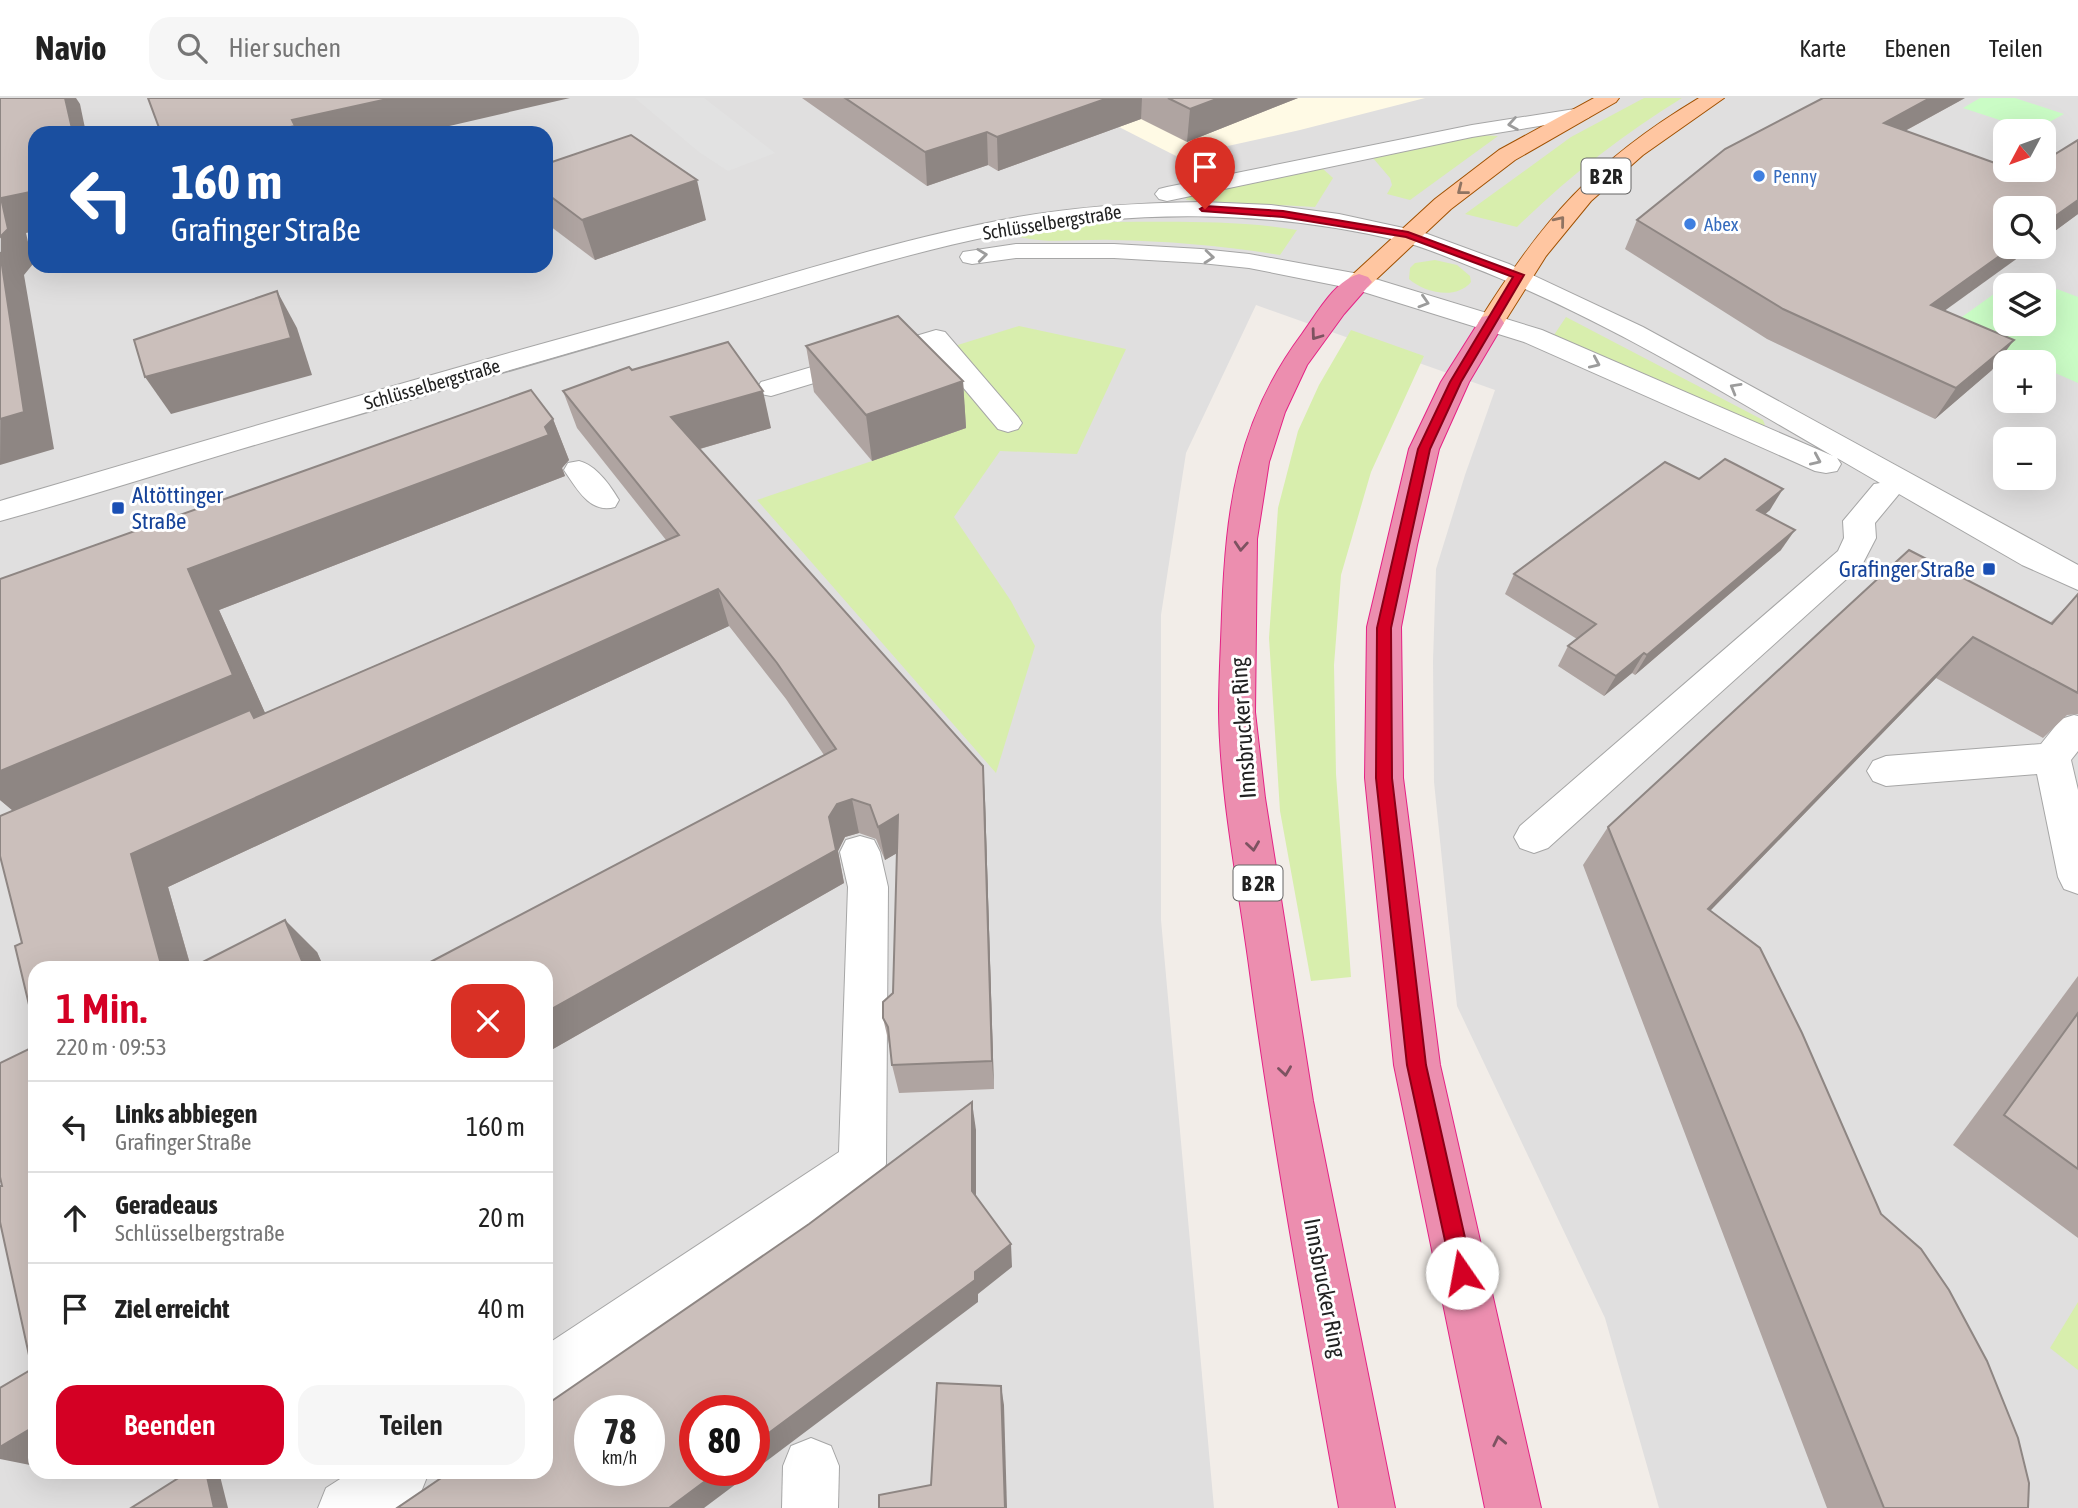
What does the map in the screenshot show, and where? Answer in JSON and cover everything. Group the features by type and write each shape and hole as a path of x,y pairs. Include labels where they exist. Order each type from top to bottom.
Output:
{"highway":[{"name":"Innsbrucker Ring","path":"1359,282 1294,364 1271,412 1254,462 1241,539 1237,712 1246,798 1290,1101 1367,1508"},
{"name":"B 2R","path":"1491,323 1455,382 1424,449 1401,545 1384,628 1384,778 1416,1065 1514,1508"}],"main road":[{"name":"Innsbrucker Ring","path":"1359,282 1408,235 1507,155 1609,98"},
{"name":"B 2R","path":"1491,323 1519,275 1568,212 1624,159 1714,98"}],"street":[{"path":"1063,216 1472,131 1581,114"},
{"name":"Schlüsselbergstraße","path":"0,511 532,354 919,245 1063,216 1136,209 1205,209 1283,214 1408,235"},
{"path":"1408,235 1559,292 2078,579"},
{"name":"Schlüsselbergstraße","path":"865,262 923,263 1016,251 1114,251 1249,261 1359,282"},
{"path":"1359,282 1533,336 2033,556"},
{"path":"771,388 936,338 1008,423"},
{"path":"579,470 604,500"},
{"path":"1534,836 1851,557 1860,538 1859,522 1885,491"},
{"path":"1886,771 2063,743 2078,877"},
{"path":"553,1371 862,1164 867,887 860,852"},
{"path":"346,1508 390,1479"}],"shaded area":[{"path":"28,98 2078,98 2078,1508 1659,1508 1605,1318 1457,1006 1434,782 1433,661 1436,569 1495,390 1256,305 1186,453 1161,615 1161,920 1214,1508 0,1508 0,104"},
{"path":"635,98 704,98 775,153 728,171 699,152"},
{"path":"1062,98 1425,98 1178,157"}],"green space":[{"path":"1644,98 1682,98 1596,158 1555,191 1517,227 1465,214 1571,137"},
{"path":"1980,98 2015,98 2064,114 2055,119 1996,119 1963,108"},
{"path":"1479,135 1498,136 1410,200 1387,194 1392,185 1390,178 1373,158"},
{"path":"1322,168 1333,178 1315,207 1186,200 1188,195"},
{"path":"1111,222 1228,223 1297,230 1280,255 1175,243 1053,241 1019,237 1025,230"},
{"path":"1435,260 1457,265 1470,276 1471,282 1457,291 1440,293 1423,288 1409,279 1410,268 1415,263"},
{"path":"2056,290 2078,297 2078,383 2056,373 2056,350 2003,350 1948,327 1993,295 1993,336 2056,336"},
{"path":"1566,317 1763,420 1765,425 1748,424 1650,376 1554,335"},
{"path":"1019,326 1126,349 1077,454 1000,451 954,517 1011,601 1035,646 996,773 757,500 872,461 903,362"},
{"path":"1351,330 1424,356 1371,472 1341,575 1334,665 1336,774 1351,977 1311,981 1280,811 1269,638 1278,508 1298,431 1319,385"},
{"path":"2078,1302 2078,1370 2050,1348"}],"building":[{"path":"0,98 65,98 71,126 28,126 28,192 1,198 8,229 0,237"},
{"path":"148,98 392,98 292,120 295,126 158,126"},
{"path":"845,98 1108,98 997,137 987,132 925,152"},
{"path":"1168,98 1219,98 1190,109"},
{"path":"1823,98 1930,98 1884,123 1993,162 1993,182 2056,182 2056,154 2078,140 2078,200 2056,216 2056,196 1993,196 1993,259 1995,259 1931,305 1993,331 1993,336 2005,336 2014,340 2002,350 1993,350 1993,357 1956,388 1783,309 1637,220 1725,149"},
{"path":"631,135 697,180 582,220 553,198 553,162"},
{"path":"0,252 24,412 0,419"},
{"path":"277,291 291,338 145,377 134,340"},
{"path":"898,316 963,381 866,415 806,346"},
{"path":"728,342 763,391 671,417 983,766 992,1061 892,1065 888,1027 883,1018 883,1002 893,993 898,815 878,827 870,805 852,799 837,804 829,817 836,850 553,1008 553,961 432,961 836,749 777,663 718,589 131,854 160,961 28,961 28,1001 15,946 22,943 0,856 0,816 250,710 254,718 679,535 563,391 629,367 632,370"},
{"path":"531,390 553,419 545,427 549,435 188,569 233,675 0,771 0,579"},
{"path":"1725,459 1783,489 1757,510 1795,530 1647,655 1644,653 1616,676 1568,646 1596,624 1514,574 1665,462 1699,479"},
{"path":"1909,550 2052,624 2078,594 2078,693 1973,637 1708,909 1760,948 1802,1033 1881,1214 1921,1249 1949,1290 1987,1361 2018,1438 2029,1483 2028,1508 1884,1508 1608,827"},
{"path":"285,920 302,961 205,961"},
{"path":"2078,1013 2078,1169 2004,1115"},
{"path":"28,1049 28,1351 0,1222 0,1063"},
{"path":"972,1102 972,1191 1011,1244 975,1272 975,1280 770,1432 770,1395 679,1395 679,1486 699,1486 669,1508 397,1508 440,1479 553,1479 553,1400 809,1224"},
{"path":"28,1371 28,1430 0,1447 0,1388"},
{"path":"937,1383 1001,1386 1005,1508 879,1508 879,1495 931,1485"},
{"path":"177,1479 208,1479 214,1508 131,1508"}],"place":[{"name":"Penny","path":"1759,176"},
{"name":"Abex","path":"1690,224"},
{"name":"Altöttinger Straße","path":"118,508"},
{"name":"Grafinger Straße","path":"1989,569"}],"route":[{"path":"1205,209 1283,214 1408,235 1519,275 1455,382 1424,449 1384,628 1384,778 1416,1065 1462,1273"}]}
